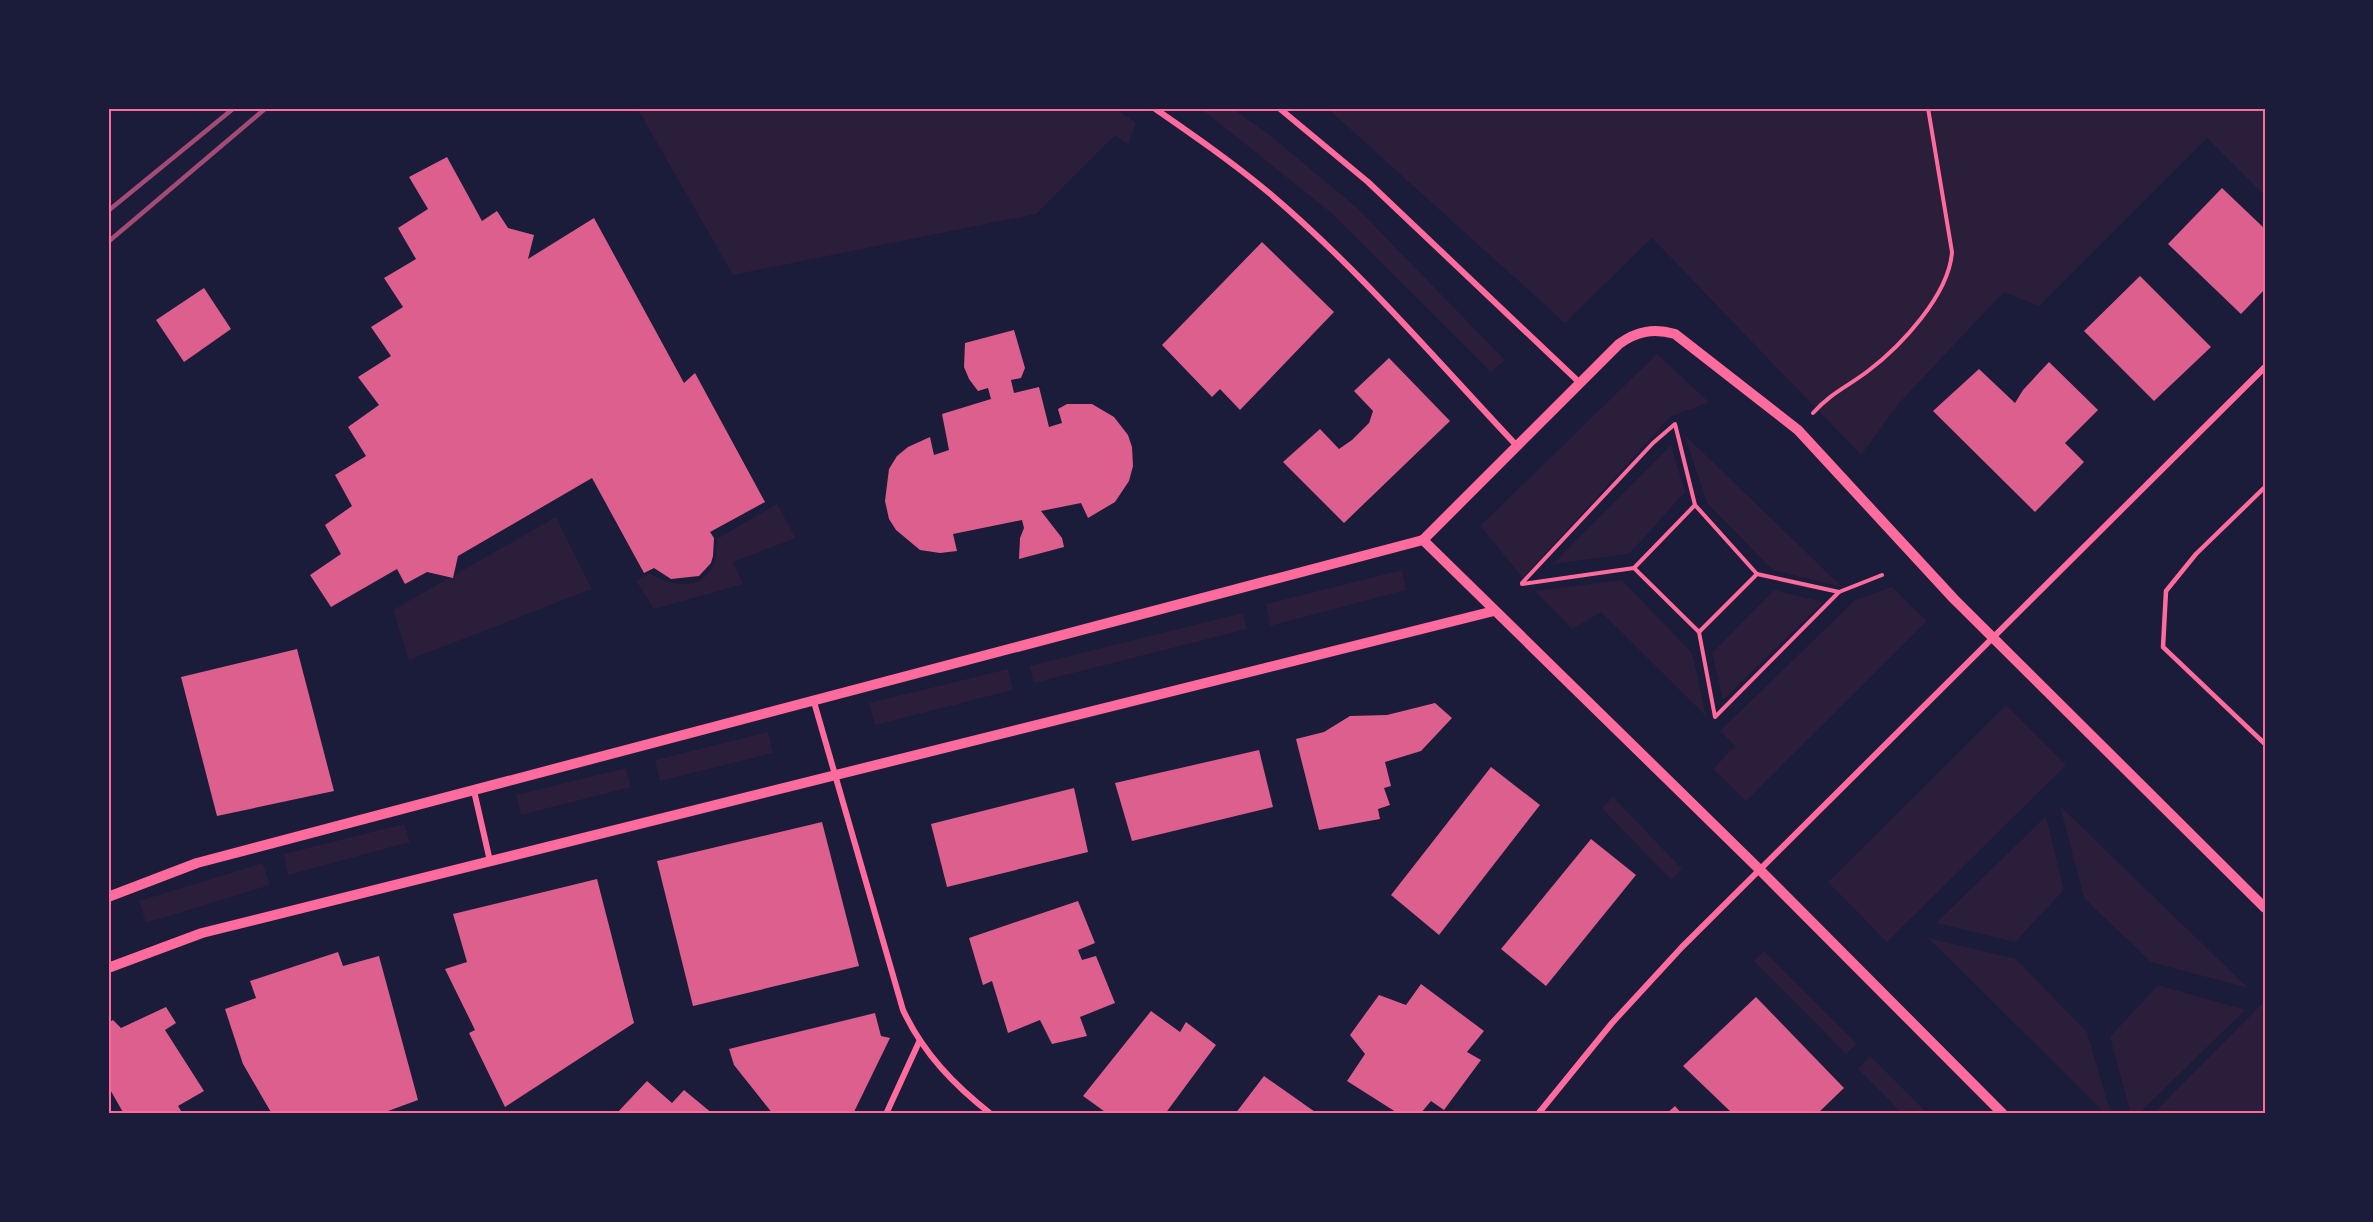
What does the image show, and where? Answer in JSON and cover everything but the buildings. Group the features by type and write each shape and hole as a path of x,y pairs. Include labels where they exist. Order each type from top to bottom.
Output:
{"street":[{"path":"1154,108 1248,176 1294,215 1517,446"},
{"path":"1279,108 1368,182 1580,383"},
{"path":"108,897 197,863 1423,540 1619,344 1640,333 1663,331 1685,340 1798,430 1954,599 2265,908"},
{"path":"1538,1114 1644,987 1759,869 1995,638 2265,367"},
{"path":"1423,540 1759,869 2002,1114"},
{"path":"108,968 202,933 1494,611"},
{"path":"814,702 898,997 919,1042 956,1084 991,1114"},
{"path":"474,791 490,861"},
{"path":"886,1114 919,1042"}],"lane":[{"path":"2265,487 2196,554 2166,591 2163,647 2265,744"}],"path":[{"path":"1817,409 1827,397 1868,371 1928,313 1951,266 1952,252 1928,108"},
{"path":"1695,505 1634,568 1522,584 1653,443 1676,424 1695,505 1757,574 1839,592"},
{"path":"1634,568 1699,632 1715,717 1839,592 1882,575"},
{"path":"1699,632 1757,574"}],"shaded area":[{"path":"637,108 1114,108 1136,123 1128,145 1115,135 1036,214 733,275"},
{"path":"1200,108 1232,108 1272,137 1356,207 1505,360 1491,372 1330,212"},
{"path":"1327,108 2265,108 2265,196 2207,138 2039,306 2004,292 1900,402 1861,455 1652,238 1565,323"},
{"path":"1657,354 1709,402 1670,417 1523,578 1480,526"},
{"path":"1684,434 1842,587 1773,570 1707,503"},
{"path":"1671,445 1685,492 1629,554 1553,564"},
{"path":"777,504 796,538 733,562 743,584 654,609 636,581 649,573 674,583 699,581 714,565 717,539"},
{"path":"556,517 592,589 409,660 393,610"},
{"path":"1402,570 1406,590 1270,626 1266,604"},
{"path":"1622,580 1692,653 1706,716 1601,612 1572,629 1535,591"},
{"path":"1892,587 1927,621 1746,801 1713,769 1735,746 1720,731 1855,600"},
{"path":"1774,590 1823,602 1723,700 1712,653"},
{"path":"1243,613 1247,629 1034,683 1029,666"},
{"path":"1008,669 1013,690 875,725 869,703"},
{"path":"2006,705 2066,765 1887,942 1828,882"},
{"path":"768,732 773,753 660,781 655,760"},
{"path":"626,768 631,787 521,815 516,795"},
{"path":"1613,797 1682,869 1671,880 1602,808"},
{"path":"2060,806 2248,988 2151,962 2084,898"},
{"path":"2046,816 2064,890 2015,942 1936,923"},
{"path":"404,824 410,842 288,875 284,854"},
{"path":"263,863 270,885 146,923 139,901"},
{"path":"1928,938 2016,959 2087,1032 2111,1114 2106,1114"},
{"path":"1764,951 1857,1044 1846,1054 1754,961"},
{"path":"2158,985 2245,1010 2138,1114 2131,1114 2110,1037"},
{"path":"2265,1001 2265,1114 2153,1114"},
{"path":"1870,1056 1928,1114 1903,1114 1858,1069"}],"railway":[{"path":"108,211 234,108"},
{"path":"108,242 266,108"}]}
